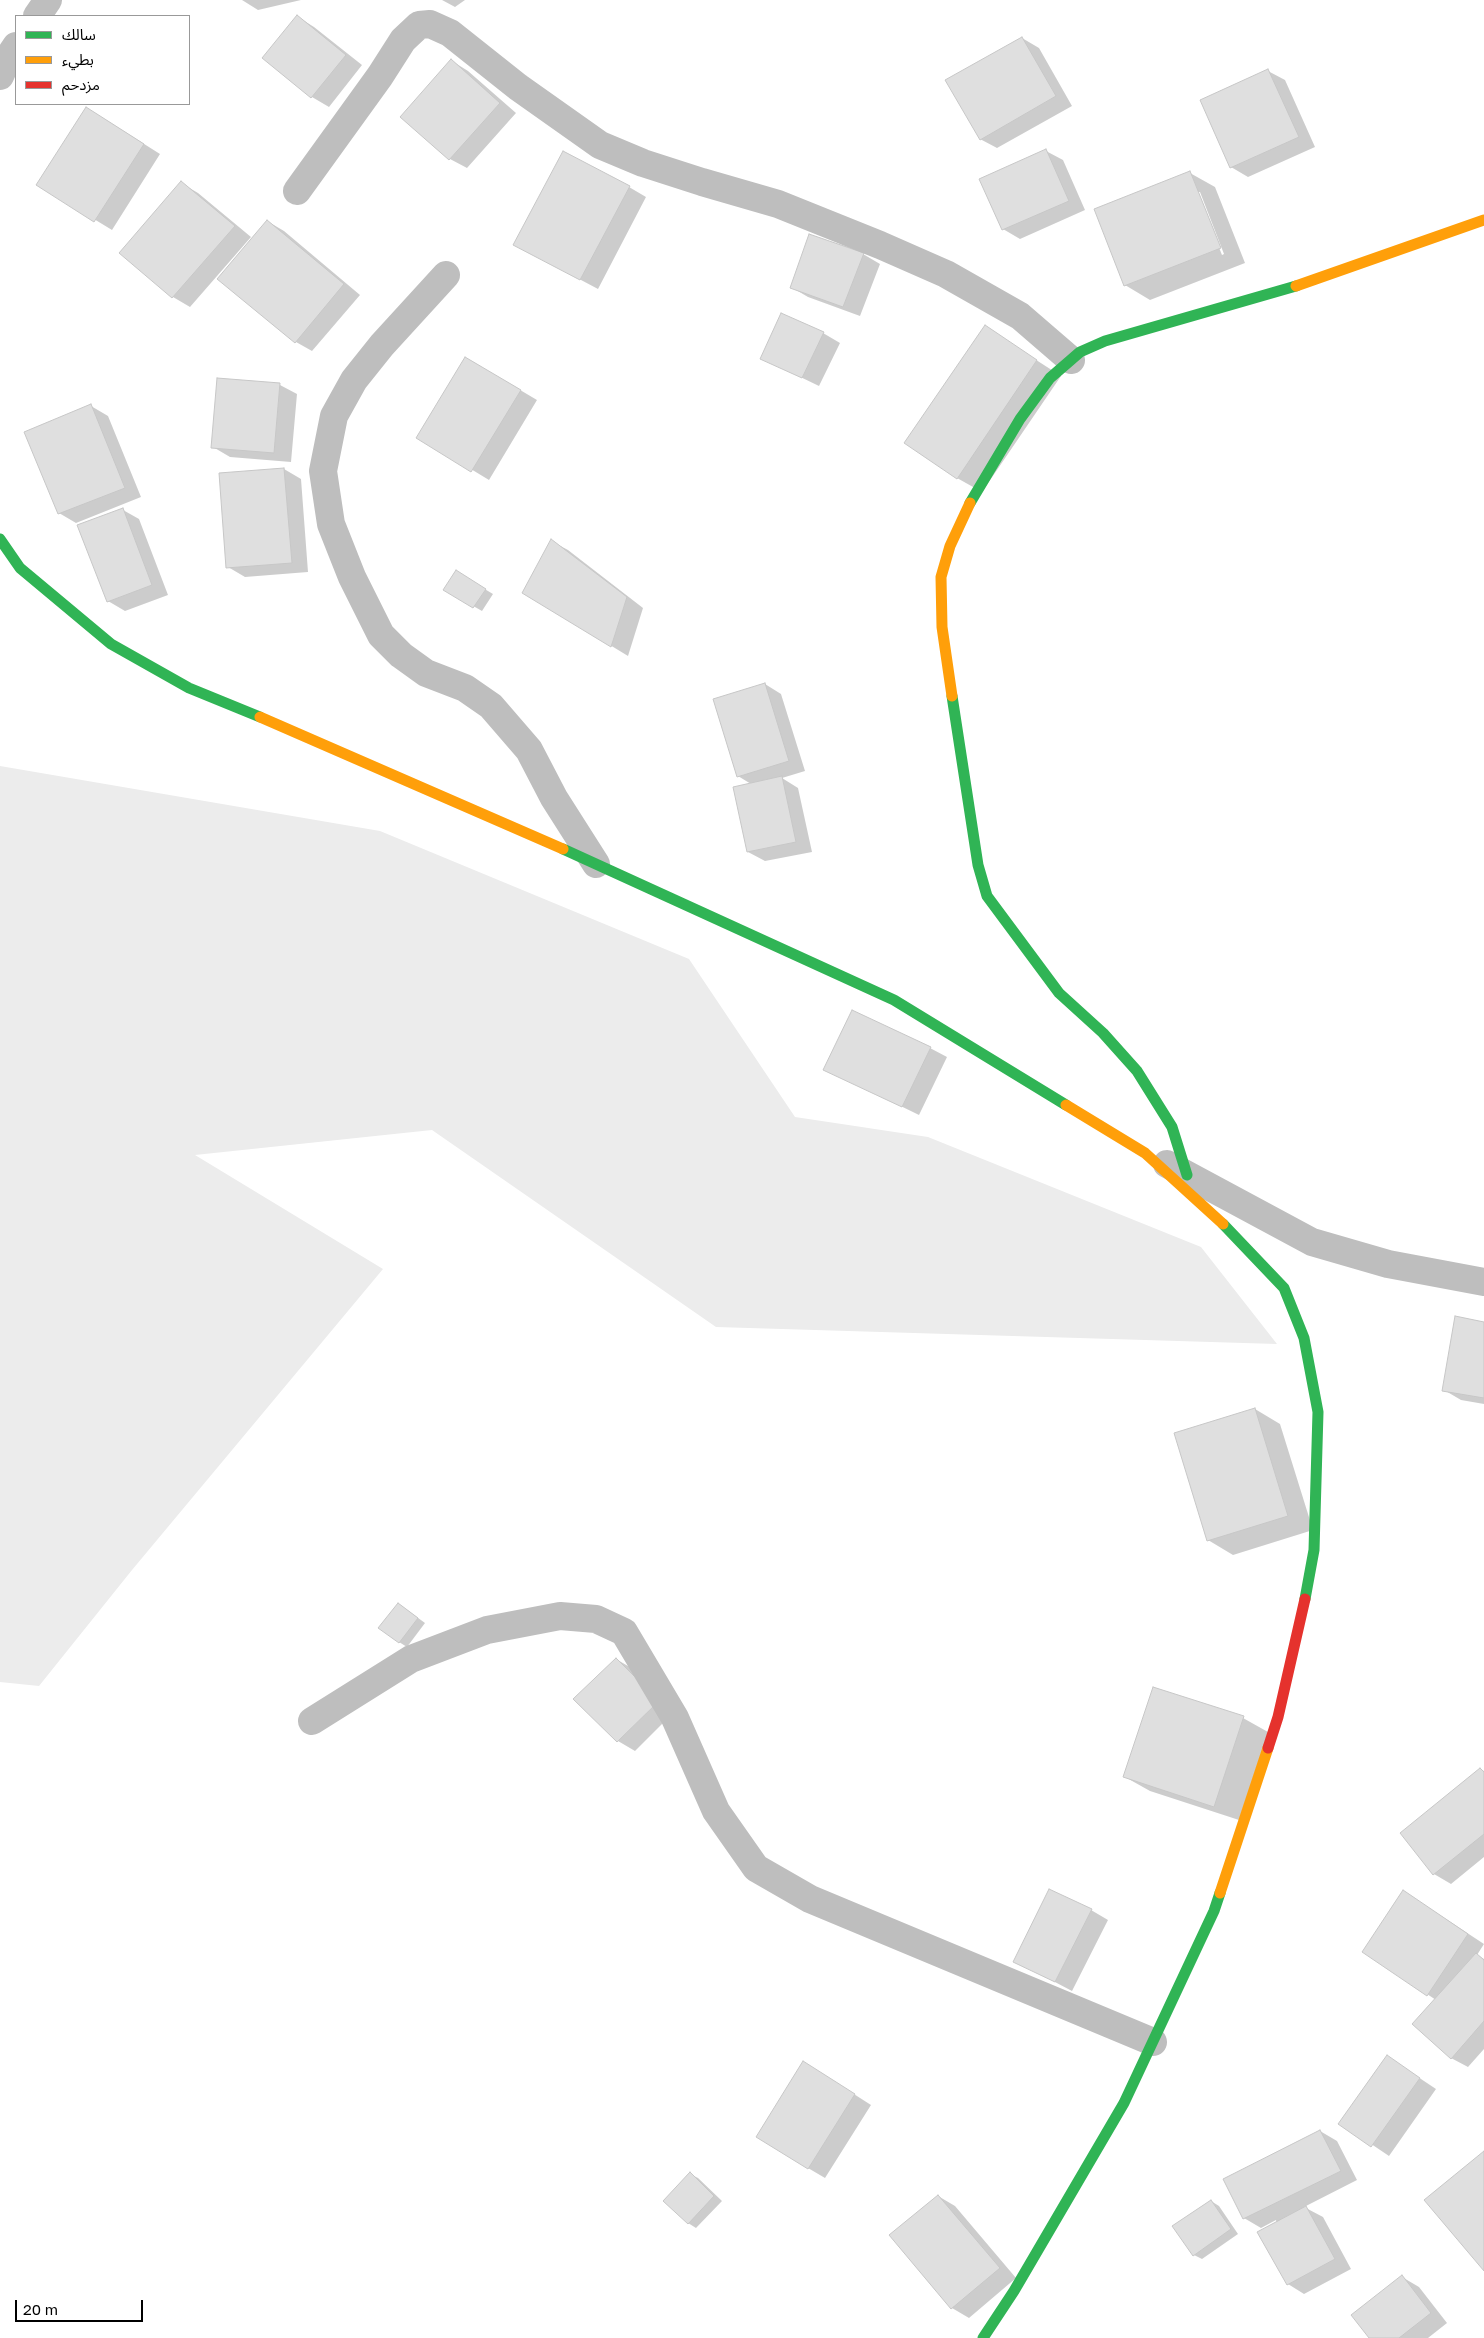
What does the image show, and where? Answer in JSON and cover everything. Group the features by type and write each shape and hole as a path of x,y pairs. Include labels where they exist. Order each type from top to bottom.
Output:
{"street":[{"path":"38,15 48,0"},
{"path":"297,191 380,76 403,40 419,25 430,24 450,33 518,87 600,145 694,179 778,204 880,245 937,271 1020,316 1071,360"},
{"path":"0,76 15,48"},
{"path":"1187,1175 1172,1127 1137,1071 1103,1033 1059,993 987,896 978,865 942,627 941,577 950,546 968,506 1020,419 1050,378 1080,352 1105,341 1274,294 1484,220"},
{"path":"446,275 382,345 354,380 334,416 324,471 331,524 352,577 381,635 401,655 426,673 465,688 491,706 529,750 554,798 596,864"},
{"path":"0,539 20,568 111,644 189,688 291,730 596,864 894,1000 1145,1153 1312,1242 1388,1264 1484,1282"},
{"path":"983,2338 1014,2291 1124,2103 1214,1911 1278,1716 1299,1633 1314,1550 1318,1412 1304,1338 1284,1288 1232,1232 1145,1153"},
{"path":"312,1721 410,1658 487,1630 560,1616 596,1619 624,1632 675,1718 716,1811 756,1868 810,1899 1153,2042"}],"shaded area":[{"path":"0,766 380,831 689,959 795,1117 928,1137 1201,1247 1277,1344 716,1327 432,1130 195,1155 383,1269 132,1570 39,1686 0,1682"}],"building":[{"path":"297,15 346,55 311,98 262,58"},
{"path":"1022,37 1056,96 980,140 945,80"},
{"path":"451,59 500,103 449,160 400,117"},
{"path":"1268,69 1299,137 1230,168 1200,100"},
{"path":"86,107 144,144 94,222 36,185"},
{"path":"1046,149 1069,201 1002,230 979,179"},
{"path":"563,151 630,186 580,280 513,245"},
{"path":"1190,171 1221,248 1124,286 1094,209"},
{"path":"181,181 235,226 172,298 119,253"},
{"path":"267,220 344,284 295,343 217,279"},
{"path":"809,234 864,253 843,307 790,288"},
{"path":"781,313 824,332 802,378 760,359"},
{"path":"985,325 1037,360 957,479 904,443"},
{"path":"465,357 521,390 471,472 416,438"},
{"path":"217,378 280,383 274,453 211,448"},
{"path":"91,404 125,488 58,514 24,432"},
{"path":"284,468 292,563 226,568 219,473"},
{"path":"123,508 152,585 107,602 77,525"},
{"path":"551,539 627,597 611,647 522,593"},
{"path":"456,570 486,589 473,608 443,590"},
{"path":"765,683 789,761 737,777 713,699"},
{"path":"782,776 796,842 747,852 733,787"},
{"path":"852,1010 931,1047 902,1107 823,1070"},
{"path":"1455,1316 1484,1322 1484,1398 1442,1391"},
{"path":"1255,1408 1288,1516 1207,1541 1174,1433"},
{"path":"398,1603 418,1618 399,1643 378,1628"},
{"path":"616,1658 659,1701 617,1742 573,1699"},
{"path":"1153,1687 1244,1716 1214,1807 1123,1777"},
{"path":"1480,1768 1484,1772 1484,1834 1433,1875 1400,1833"},
{"path":"1049,1889 1092,1909 1055,1982 1013,1962"},
{"path":"1403,1890 1468,1934 1427,1996 1362,1952"},
{"path":"1476,1953 1484,1960 1484,2021 1451,2059 1412,2024"},
{"path":"1387,2055 1420,2078 1371,2147 1338,2124"},
{"path":"803,2061 855,2094 808,2169 756,2137"},
{"path":"1320,2130 1341,2171 1243,2219 1223,2179"},
{"path":"1484,2151 1484,2271 1424,2200"},
{"path":"690,2172 714,2196 688,2224 663,2201"},
{"path":"938,2195 1000,2268 951,2309 889,2235"},
{"path":"1211,2200 1231,2229 1193,2256 1172,2226"},
{"path":"1306,2206 1335,2259 1287,2285 1257,2232"},
{"path":"1402,2275 1431,2313 1399,2338 1369,2338 1351,2315"}],"traffic: fast":[{"path":"970,503 1020,419 1050,378 1080,352 1105,341 1296,286"},
{"path":"0,539 20,568 111,644 189,688 260,717"},
{"path":"952,696 978,865 987,896 1059,993 1103,1033 1137,1071 1172,1127 1187,1175"},
{"path":"563,849 894,1000 1066,1105"},
{"path":"1223,1224 1284,1288 1304,1338 1318,1412 1314,1550 1305,1599"},
{"path":"983,2338 1014,2291 1124,2103 1214,1911 1220,1893"}],"traffic: slow":[{"path":"1296,286 1484,220"},
{"path":"952,696 942,627 941,577 950,546 970,503"},
{"path":"260,717 563,849"},
{"path":"1066,1105 1145,1153 1223,1224"},
{"path":"1220,1893 1268,1748"}],"traffic: jam":[{"path":"1268,1748 1278,1717 1305,1599"}]}
